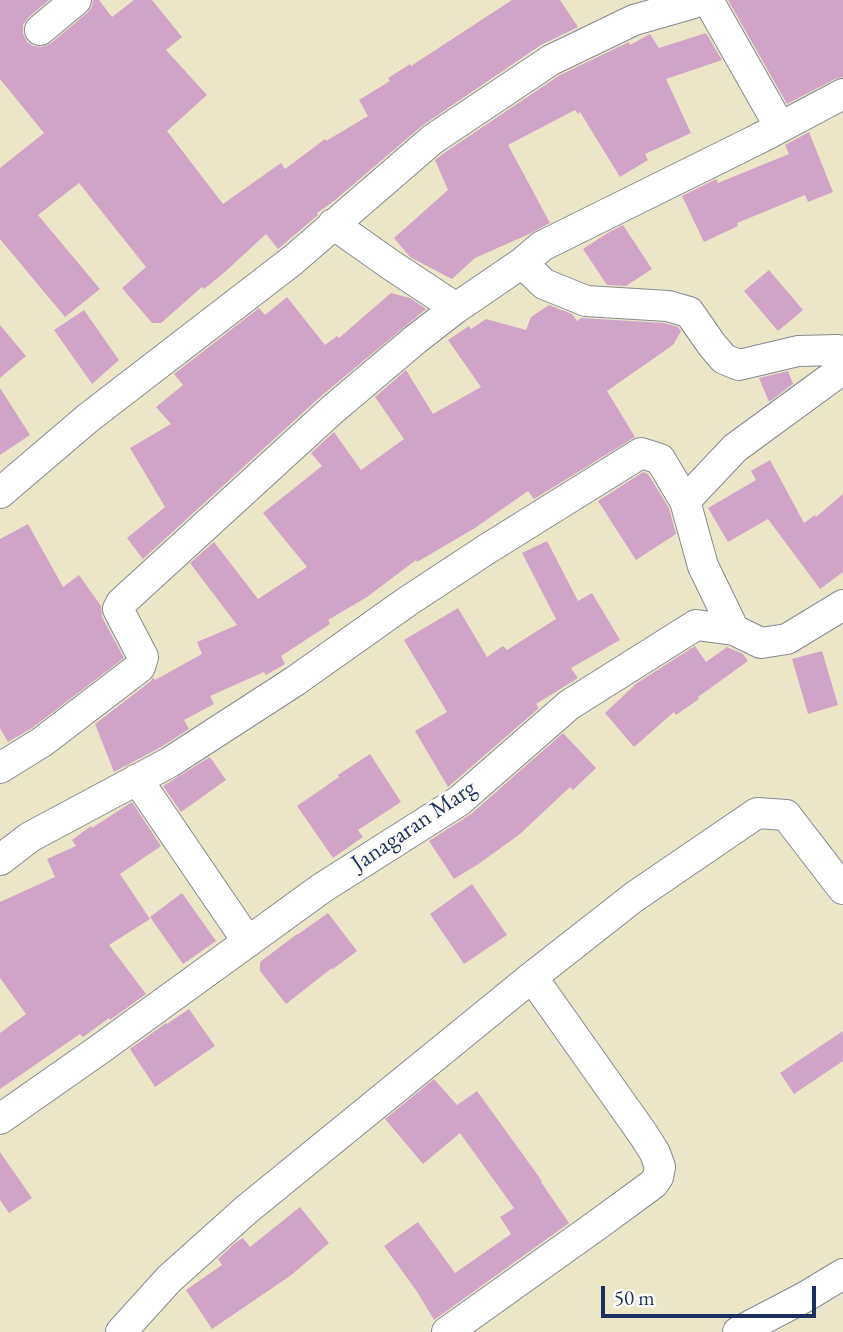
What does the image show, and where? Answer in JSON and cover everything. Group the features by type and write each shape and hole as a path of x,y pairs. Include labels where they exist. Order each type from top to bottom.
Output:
{"street":[{"path":"40,30 76,0"},
{"path":"0,493 89,418 293,260 433,139 551,60 634,20 706,0 780,127"},
{"path":"0,768 42,742 139,667 143,657 118,609 121,603 332,411 416,339 542,246 843,94"},
{"path":"333,224 456,308"},
{"path":"522,263 544,284 586,302 668,306 689,312 724,359 739,365 798,351 843,352"},
{"path":"685,501 735,448 843,369"},
{"path":"0,860 30,837 170,762 284,689 487,549 641,453 660,458 685,501 703,566 734,631"},
{"name":"Janagaran Marg","path":"0,1119 322,888 459,801 569,705 696,625 734,631 761,643 787,639 843,605"},
{"path":"137,779 248,942"},
{"path":"121,1332 169,1279 246,1210 634,897 757,813 786,815 843,889"},
{"path":"447,1332 653,1184 658,1177 660,1167 649,1144 532,977"},
{"path":"738,1332 843,1274"}],"building":[{"path":"0,0 49,0 23,25 27,42 42,47 51,43 87,13 93,0 99,0 112,17 134,0 152,0 182,37 166,50 207,95 167,131 223,204 281,163 285,169 325,139 326,141 368,116 359,100 390,81 388,78 512,0 560,0 578,27 541,45 423,125 278,249 266,234 226,271 204,289 202,287 161,323 152,323 122,288 146,267 79,183 38,215 100,289 65,317 0,239 0,168 44,133 0,79"},
{"path":"728,0 843,0 843,77 787,104"},
{"path":"706,33 722,60 666,79 691,133 645,154 648,160 620,177 580,112 578,114 575,110 508,145 550,223 475,258 452,279 410,257 394,238 448,190 435,160 560,75 650,34 659,48"},
{"path":"809,132 833,192 808,202 805,195 737,223 738,226 704,242 682,196 716,179 718,183 789,154 785,145"},
{"path":"623,225 652,269 626,286 607,285 583,249"},
{"path":"769,270 803,310 778,331 744,291"},
{"path":"391,293 410,298 426,309 320,397 143,559 127,538 165,507 130,448 171,424 156,407 183,385 174,374 259,308 265,315 287,297 325,345 337,336 339,338"},
{"path":"549,305 572,314 577,321 581,318 665,323 678,327 681,331 673,345 607,391 635,437 534,499 528,491 475,528 417,562 416,560 367,597 328,620 330,624 281,656 285,664 266,675 264,672 210,696 214,704 184,720 189,729 114,772 95,724 153,677 155,680 202,654 197,642 237,625 190,563 214,542 258,599 307,567 263,513 322,466 311,453 334,432 361,470 404,439 375,397 406,370 433,414 481,387 448,340 486,319 526,330 531,317"},
{"path":"84,310 119,360 92,384 54,330"},
{"path":"0,325 26,356 0,378"},
{"path":"788,371 793,384 769,402 759,378"},
{"path":"0,388 30,435 0,455"},
{"path":"770,460 804,523 815,515 816,517 843,494 843,572 820,589 768,519 728,542 708,508 756,480 751,471"},
{"path":"643,472 648,474 669,508 676,534 636,560 598,501"},
{"path":"28,524 63,587 79,575 101,606 102,617 124,658 32,728 8,742 0,728 0,539"},
{"path":"547,541 578,601 592,593 620,640 571,668 578,678 536,704 539,708 448,787 415,731 447,712 404,640 458,608 487,657 503,646 507,650 556,619 522,553"},
{"path":"695,646 706,662 727,647 743,654 748,661 676,715 674,712 634,747 605,713 637,683"},
{"path":"822,651 838,705 808,714 792,659"},
{"path":"563,733 596,768 573,790 570,787 520,834 454,879 429,841 471,814"},
{"path":"370,754 401,802 358,830 363,837 333,858 297,806"},
{"path":"210,757 226,780 181,812 163,786"},
{"path":"132,802 161,846 120,874 150,919 109,945 146,994 83,1037 80,1034 0,1089 0,1033 26,1014 0,978 0,902 55,877 47,859 76,846 72,840"},
{"path":"472,884 507,935 464,964 430,914"},
{"path":"182,893 216,941 183,964 150,917"},
{"path":"328,913 357,951 286,1004 260,971 260,962"},
{"path":"189,1009 215,1046 155,1087 130,1049"},
{"path":"843,1031 843,1061 794,1094 780,1073"},
{"path":"434,1079 457,1105 477,1091 569,1223 434,1320 384,1246 418,1222 455,1273 511,1234 500,1217 514,1208 460,1133 423,1164 385,1119"},
{"path":"0,1152 32,1198 9,1213 0,1200"},
{"path":"300,1207 329,1243 290,1276 212,1329 186,1290 222,1265 218,1259 235,1243 243,1238 250,1247"}]}
